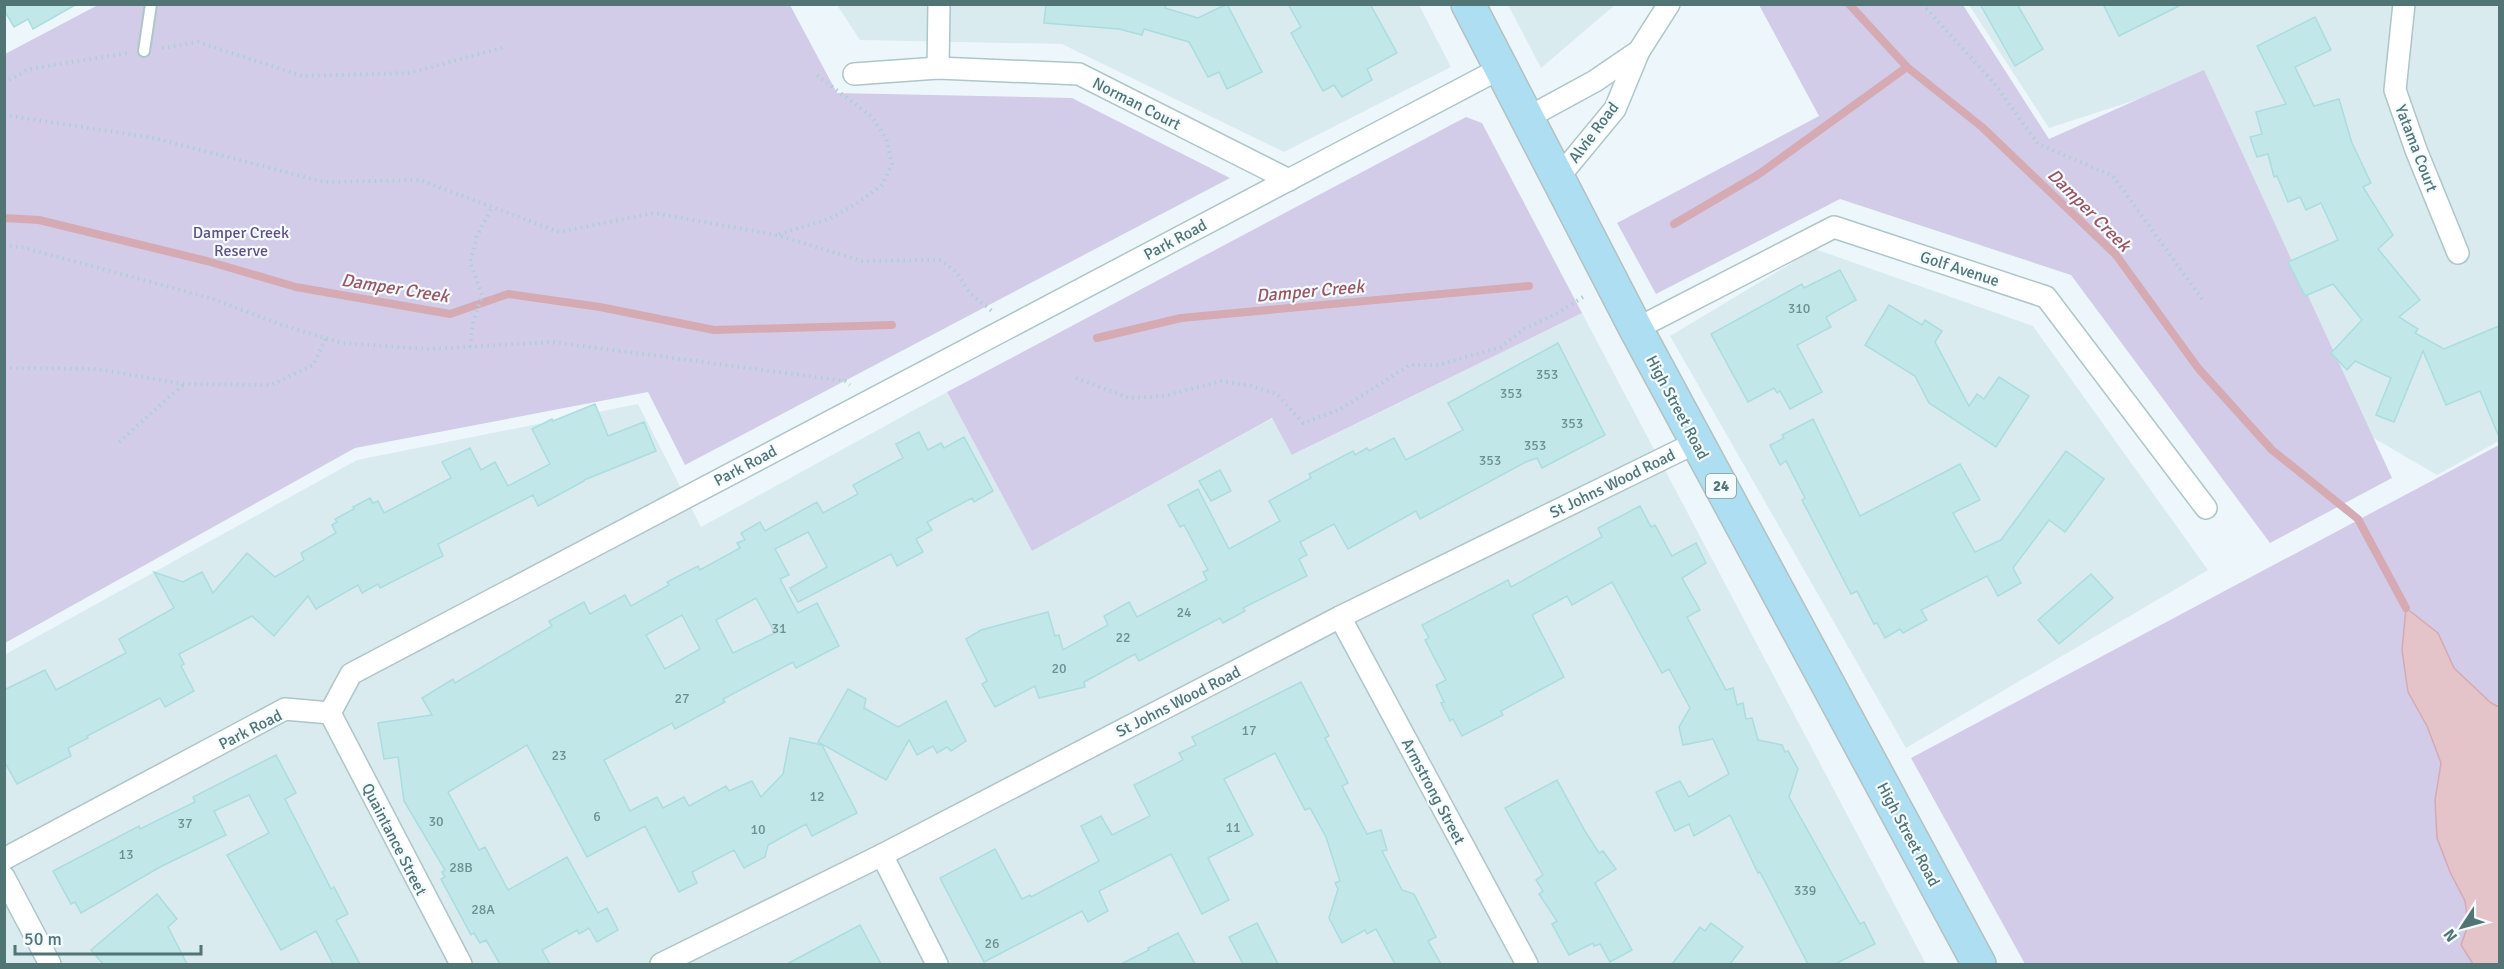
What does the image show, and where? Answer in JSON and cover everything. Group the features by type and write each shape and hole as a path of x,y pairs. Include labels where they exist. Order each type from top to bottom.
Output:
{"main road":[{"name":"High Street Road","path":"1468,4 1636,329 1979,964"}],"street":[{"path":"938,68 939,4"},
{"name":"Alvie Road","path":"1558,177 1615,109 1639,51 1666,11 1681,4"},
{"name":"Yatama Court","path":"2404,4 2394,90 2458,253"},
{"name":"Alvie Road","path":"1527,118 1595,81 1639,51"},
{"name":"Norman Court","path":"854,74 938,68 1079,74 1289,180"},
{"name":"Park Road","path":"4,859 285,709 330,713 351,674 1501,68"},
{"name":"Golf Avenue","path":"1636,329 1834,226 2046,297 2206,508"},
{"name":"St Johns Wood Road","path":"661,964 882,855 1340,617 1697,442"},
{"name":"Armstrong Street","path":"1340,617 1527,964"},
{"name":"Quaintance Street","path":"330,713 461,964"},
{"path":"882,855 937,964"},
{"path":"4,878 50,964"}],"lane":[{"path":"144,51 151,4"}],"path":[{"path":"1922,4 1994,83 2038,144 2114,176 2202,299"},
{"path":"4,83 29,69 198,42 302,75 409,73 505,47"},
{"path":"777,235 829,219 856,204 882,185 892,164 886,138 872,117 814,73"},
{"path":"4,115 154,138 324,182 420,180 559,232 654,213 777,235 862,261 941,260 956,272 971,294 1010,326"},
{"path":"470,347 473,323 482,295 471,262 477,236 492,207"},
{"path":"4,246 21,247 210,298 285,326 342,342 429,349 553,342 845,381 870,399"},
{"path":"1076,378 1129,398 1164,396 1222,381 1251,386 1277,394 1303,423 1339,410 1410,365 1438,365 1501,347 1524,329 1556,314 1582,297"},
{"path":"4,368 97,369 184,384 271,385 313,365 326,338"},
{"path":"119,442 184,384"}],"shaded area":[{"path":"837,5 1419,5 1451,67 1284,152 1062,44 860,40"},
{"path":"1508,5 1615,5 1541,68"},
{"path":"1969,5 2499,5 2499,441 2437,475 2300,395 2170,89 2049,128"},
{"path":"1815,249 2033,326 2208,570 1906,748 1670,336"},
{"path":"1582,313 1926,964 5,964 4,655 357,460 638,404 701,527 947,392 1032,551 1273,418 1293,455"},
{"path":"2406,608 2438,633 2454,668 2491,703 2499,707 2499,964 2473,964 2461,945 2468,925 2465,901 2450,872 2437,838 2435,800 2441,763 2427,726 2408,692 2402,650"}],"green space":[{"name":"Damper Creek Reserve","path":"98,5 790,5 837,93 1072,98 1230,178 685,465 648,392 355,448 5,643 5,54"},
{"path":"1759,5 1963,5 2049,139 2204,70 2392,478 2270,543 2071,275 1840,199 1656,294 1617,223 1819,116"},
{"path":"1466,117 1482,123 1582,313 1292,455 1272,418 1032,551 947,392"},
{"path":"2499,445 2499,964 2025,964 1911,758"}],"building":[{"path":"4,4 77,4 33,29 28,19 14,27 4,10"},
{"path":"1046,4 1166,4 1165,8 1198,18 1227,4 1262,72 1227,89 1219,72 1208,77 1189,42 1144,29 1142,35 1119,29 1044,23"},
{"path":"1288,4 1370,4 1397,53 1367,69 1372,80 1342,97 1334,85 1323,91 1291,33 1301,27"},
{"path":"1980,4 2017,4 2043,49 2015,66"},
{"path":"2103,4 2183,4 2119,36"},
{"path":"2315,17 2331,50 2295,67 2314,106 2339,99 2352,143 2371,183 2363,187 2393,235 2378,249 2420,300 2399,317 2418,329 2415,333 2444,349 2499,326 2499,437 2480,391 2446,405 2423,351 2394,422 2376,415 2391,378 2355,361 2347,370 2331,353 2362,320 2333,284 2305,296 2288,262 2338,240 2321,203 2306,210 2300,197 2288,202 2277,176 2274,177 2268,154 2257,157 2250,137 2262,134 2256,112 2286,104 2257,46"},
{"path":"1840,270 1856,300 1826,317 1831,327 1797,345 1822,392 1790,409 1780,391 1777,393 1774,388 1748,402 1711,334 1802,284 1804,288"},
{"path":"1889,305 1922,325 1925,320 1942,331 1935,342 1969,406 1977,394 1984,399 1999,377 2029,396 1996,447 1929,403 1915,376 1865,345"},
{"path":"1558,343 1605,435 1542,468 1537,458 1526,462 1420,519 1416,511 1348,549 1334,524 1300,542 1307,555 1299,559 1307,576 1243,608 1245,611 1223,623 1220,618 1139,661 1135,654 1084,682 1085,687 1039,698 1035,686 995,707 982,684 987,681 966,639 981,630 1048,612 1055,636 1059,635 1063,650 1108,625 1104,616 1129,602 1137,617 1207,580 1203,572 1208,570 1184,525 1180,527 1168,505 1198,489 1229,549 1280,521 1269,501 1311,478 1309,474 1353,451 1355,455 1367,448 1369,451 1394,438 1406,460 1463,430 1448,403"},
{"path":"595,404 608,436 644,422 656,451 584,480 538,506 533,495 438,544 443,556 380,588 378,584 362,593 358,585 316,609 308,596 274,636 252,616 179,654 184,664 181,666 194,691 165,707 160,698 87,736 88,738 68,748 71,756 17,784 4,761 4,690 45,670 56,690 126,653 119,639 174,608 154,572 183,582 202,572 213,593 247,553 275,577 304,560 301,553 336,533 332,525 337,522 335,519 354,509 353,507 370,498 373,503 378,501 384,513 451,478 442,462 470,448 481,470 495,462 508,486 550,464 532,429 552,419 553,421"},
{"path":"1813,419 1860,516 1960,464 1980,500 1953,513 1975,552 2001,540 2066,451 2104,479 2065,532 2049,520 2013,568 2021,583 1998,596 1987,576 1921,610 1927,620 1903,633 1900,629 1885,638 1877,623 1874,624 1857,591 1851,594 1802,500 1805,498 1786,461 1780,465 1770,445 1784,438 1782,435"},
{"path":"919,432 928,450 941,443 944,448 964,437 993,491 974,502 972,498 927,522 932,530 916,539 923,552 897,566 891,554 798,602 790,588 827,567 808,532 775,549 789,575 780,579 798,613 817,603 839,646 796,668 793,662 723,699 725,702 675,729 672,723 604,760 630,811 657,797 663,808 684,797 689,806 726,786 729,791 752,781 761,797 783,774 790,738 822,745 857,813 812,836 806,824 768,845 765,857 744,868 734,850 692,872 697,883 679,892 645,826 587,857 527,745 448,792 479,850 485,847 508,890 567,857 598,913 607,908 618,930 597,942 589,928 579,934 577,930 542,950 550,964 500,964 486,940 480,943 474,933 471,935 441,879 445,877 442,872 445,870 404,801 398,757 384,759 378,723 432,715 422,698 453,679 455,683 552,626 549,621 584,602 590,614 625,595 631,606 669,585 667,582 698,566 700,570 740,548 737,543 745,540 741,533 760,522 765,531 817,502 823,513 858,494 853,485 903,458 896,444","holes":["756,598 775,633 733,653 716,620","682,615 700,649 665,669 646,635"]},
{"path":"1220,470 1231,491 1211,501 1199,481"},
{"path":"1640,506 1651,527 1655,525 1672,556 1696,543 1706,563 1682,578 1700,610 1687,617 1726,690 1733,688 1737,705 1743,703 1746,719 1752,718 1758,740 1782,745 1785,752 1788,751 1798,769 1789,797 1860,924 1864,922 1875,944 1835,964 1808,964 1760,872 1758,873 1730,815 1694,836 1689,824 1675,831 1656,792 1680,781 1689,797 1729,774 1713,739 1683,745 1679,727 1690,708 1669,669 1662,673 1612,582 1572,605 1567,596 1532,615 1564,677 1501,711 1503,715 1462,736 1453,719 1450,721 1441,703 1444,702 1436,685 1446,680 1425,640 1429,638 1422,625 1508,580 1511,587 1602,537 1598,528"},
{"path":"2091,574 2113,598 2059,644 2038,620"},
{"path":"1301,682 1329,736 1325,738 1348,783 1342,786 1367,834 1381,830 1387,850 1382,851 1402,890 1414,894 1436,937 1428,941 1441,964 1395,964 1376,929 1367,934 1365,930 1342,943 1329,918 1338,889 1335,883 1340,881 1326,837 1310,808 1305,810 1275,753 1224,779 1253,835 1208,858 1229,900 1202,914 1171,854 1099,891 1108,911 1088,922 1082,911 984,962 940,878 995,849 1022,899 1030,895 1031,897 1099,861 1081,826 1101,816 1112,835 1150,816 1134,785 1183,760 1179,753 1196,745 1192,737"},
{"path":"848,689 866,699 864,708 898,727 946,701 966,741 951,751 947,747 937,753 933,746 917,755 909,740 886,780 818,742"},
{"path":"276,755 296,793 285,799 331,889 334,887 348,914 336,920 360,964 333,964 316,931 281,950 227,855 269,833 249,795 214,811 226,835 160,867 81,913 75,902 71,904 53,871 139,826 140,829 195,802 193,797"},
{"path":"1557,780 1599,853 1603,851 1616,869 1595,883 1632,950 1610,962 1600,944 1594,946 1593,943 1569,955 1552,924 1557,921 1539,894 1543,891 1536,880 1543,875 1505,808"},
{"path":"157,894 177,919 168,927 187,964 103,964 91,950"},
{"path":"1257,923 1278,964 1243,964 1229,937"},
{"path":"1711,923 1743,947 1730,964 1672,964 1700,927 1705,931"},
{"path":"860,925 881,964 787,964"},
{"path":"1178,933 1195,964 1121,964 1149,950 1148,948"}],"waterway":[{"path":"1849,4 1907,67"},
{"name":"Damper Creek","path":"1674,224 1759,174 1907,67 1982,127 2116,255 2198,368 2272,450 2358,519 2406,608"},
{"name":"Damper Creek","path":"4,218 39,220 207,261 296,287 450,314 508,294 600,307 714,330 892,325"},
{"name":"Damper Creek","path":"1097,338 1181,318 1529,286"}]}
